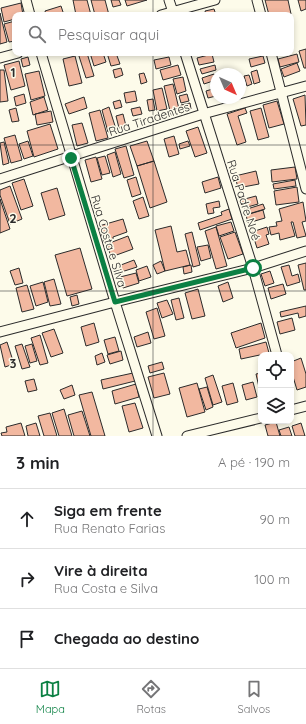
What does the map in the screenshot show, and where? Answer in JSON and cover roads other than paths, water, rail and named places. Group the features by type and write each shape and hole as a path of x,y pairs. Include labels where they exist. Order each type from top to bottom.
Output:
{"street":[{"path":"26,0 29,12"},
{"path":"169,0 172,12"},
{"path":"179,12 215,0"},
{"path":"257,0 260,12"},
{"path":"0,58 12,55"},
{"name":"Rua Costa e Silva","path":"42,56 71,158 157,436"},
{"name":"Rua Padre Noé","path":"186,56 253,268 276,352"},
{"path":"272,56 306,189"},
{"name":"Rua Tiradentes","path":"0,179 71,158 203,114 306,86"},
{"path":"0,332 253,268 306,251"},
{"path":"294,408 306,406"},
{"path":"187,436 258,419"}]}
